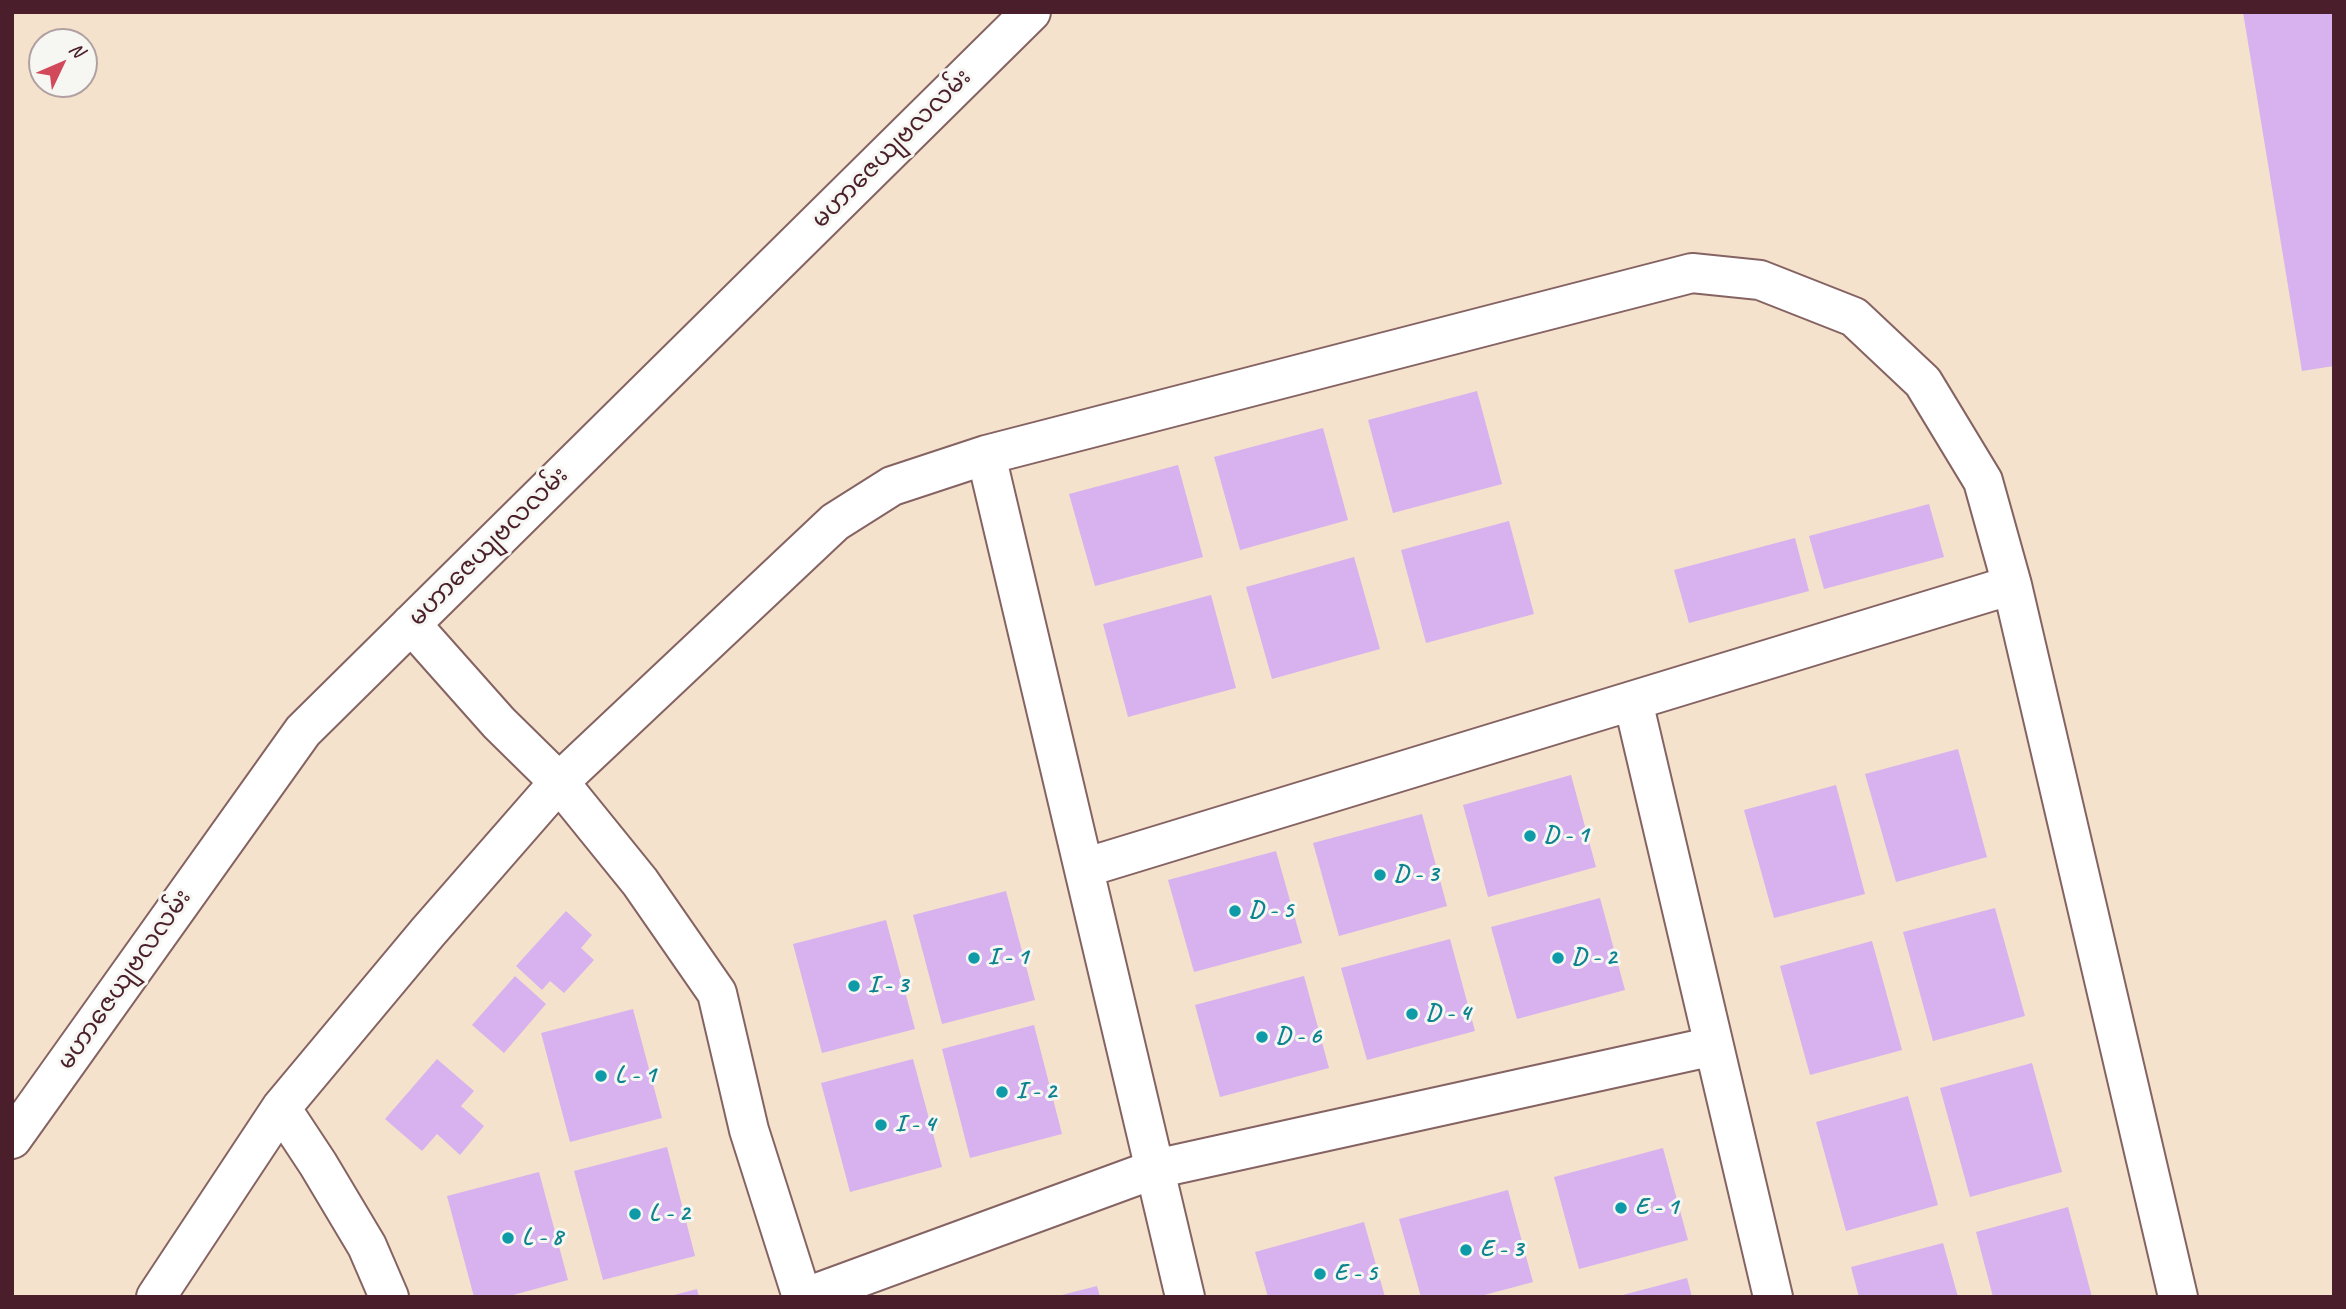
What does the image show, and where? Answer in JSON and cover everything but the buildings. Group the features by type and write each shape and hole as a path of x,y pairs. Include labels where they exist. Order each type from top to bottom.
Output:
{"street":[{"name":"မဟာဇေယျဗလလမ်း","path":"12,1139 303,731 1031,12"},
{"path":"156,1297 281,1108 428,932 559,782 835,522 892,486 986,455 1692,273 1760,279 1854,317 1923,382 1983,481 2012,585 2178,1297"},
{"path":"986,455 1185,1297"},
{"path":"1084,868 2012,585"},
{"path":"411,624 499,723 559,782 640,882 716,993 749,1130 804,1297 1155,1169 1714,1046"},
{"path":"1633,701 1773,1297"},
{"path":"281,1108 367,1246 389,1297"}],"place":[{"name":"D - 1","path":"1530,836"},
{"name":"D - 3","path":"1380,875"},
{"name":"D - 5","path":"1235,911"},
{"name":"I - 1","path":"974,958"},
{"name":"D - 2","path":"1558,958"},
{"name":"I - 3","path":"854,986"},
{"name":"D - 4","path":"1412,1014"},
{"name":"D - 6","path":"1262,1037"},
{"name":"L - 1","path":"601,1076"},
{"name":"I - 2","path":"1002,1092"},
{"name":"I - 4","path":"881,1125"},
{"name":"E - 1","path":"1621,1208"},
{"name":"L - 2","path":"635,1214"},
{"name":"L - 8","path":"508,1238"},
{"name":"E - 3","path":"1466,1250"},
{"name":"E - 5","path":"1320,1274"}]}
